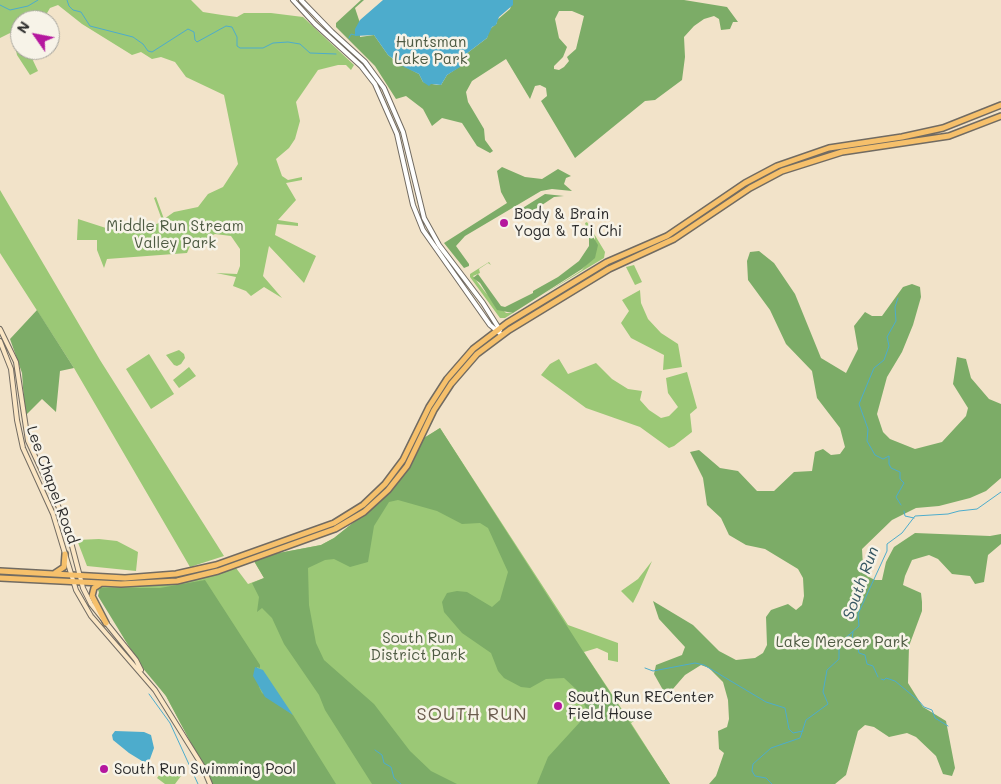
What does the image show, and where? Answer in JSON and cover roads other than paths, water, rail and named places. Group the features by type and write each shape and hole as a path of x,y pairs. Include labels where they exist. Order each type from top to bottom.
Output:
{"highway":[{"path":"0,578 73,582 80,579 142,578 195,571 310,532 346,516 373,496 389,480 403,460 443,384 464,358 498,329 601,266 667,236 738,188 778,166 829,148 902,137 943,128 1001,105"},
{"path":"0,571 71,575 80,579 104,583 156,583 201,576 318,536 352,520 374,504 396,481 410,460 434,410 451,384 471,360 502,335 609,268 669,242 750,188 782,171 842,152 949,136 1001,116"},
{"path":"50,574 63,569 64,554"},
{"path":"104,583 94,588 92,596 106,623"}],"main road":[{"name":"Lee Chapel Road","path":"0,329 16,362 23,419 31,451 66,523 80,579 91,604 136,660 143,674 183,734 210,784"},
{"name":"Lee Chapel Road","path":"0,342 11,369 17,420 23,448 54,514 73,582 91,616 143,674"},
{"path":"17,420 23,419"}],"street":[{"path":"293,0 315,24 361,66 375,84 397,134 413,205 423,230 434,249 498,329"},
{"path":"301,0 365,62 384,88 403,132 424,218 439,245 502,335"}],"water":[{"path":"383,0 513,0 513,5 499,17 487,38 466,54 459,63 460,67 447,75 441,85 431,84 429,86 423,82 419,74 404,67 388,55 374,35 355,36 355,29 360,20"},
{"path":"255,667 263,670 293,715 265,697 253,676"},
{"path":"115,731 144,732 151,735 154,748 150,759 147,762 142,761 129,753 113,740 112,735"}],"waterway":[{"path":"0,5 10,10 28,6 38,0"},
{"path":"67,0 73,10 81,12 90,26 133,37 143,44 148,51 152,52 188,29 194,32 197,42 226,26 232,27 237,37 237,46 240,48 263,48 273,43 288,42 300,44 310,53 336,54"},
{"path":"349,38 351,34 355,35"},
{"path":"898,298 895,307 896,321 887,337 889,346 884,360 874,368 859,404 868,429 867,441 875,455 883,459 889,456 891,468 900,472 900,479 904,483 896,497 901,505"},
{"name":"South Run","path":"772,784 766,778 755,776 752,771 753,764 771,748 800,738 806,720 828,704 823,692 827,670 839,659 841,642 859,626 858,614 887,551 887,544 902,533 915,516 948,514 977,509 1001,492"},
{"path":"904,511 905,516 914,518"},
{"path":"853,632 852,639 855,642 857,639 859,640 857,644 859,653 865,655 867,664 873,666 878,677"},
{"path":"645,668 653,671 695,663 704,665 766,702 785,708 789,729 793,733 803,731"},
{"path":"881,679 884,680 886,678 895,681 924,707 932,710 935,718 948,726"},
{"path":"149,694 170,723 198,784"},
{"path":"375,750 382,755 384,763 391,767 394,778 401,784"}],"place":[{"name":"Body & Brain Yoga & Tai Chi","path":"504,223"},
{"name":"South Run RECenter Field House","path":"558,706"},
{"name":"South Run Swimming Pool","path":"104,769"}],"district":[{"name":"SOUTH RUN","path":"472,714"}],"park label":[{"name":"Huntsman Lake Park","path":"431,50"},
{"name":"Middle Run Stream Valley Park","path":"175,234"},
{"name":"Lake Mercer Park","path":"842,642"},
{"name":"South Run District Park","path":"418,646"}]}
